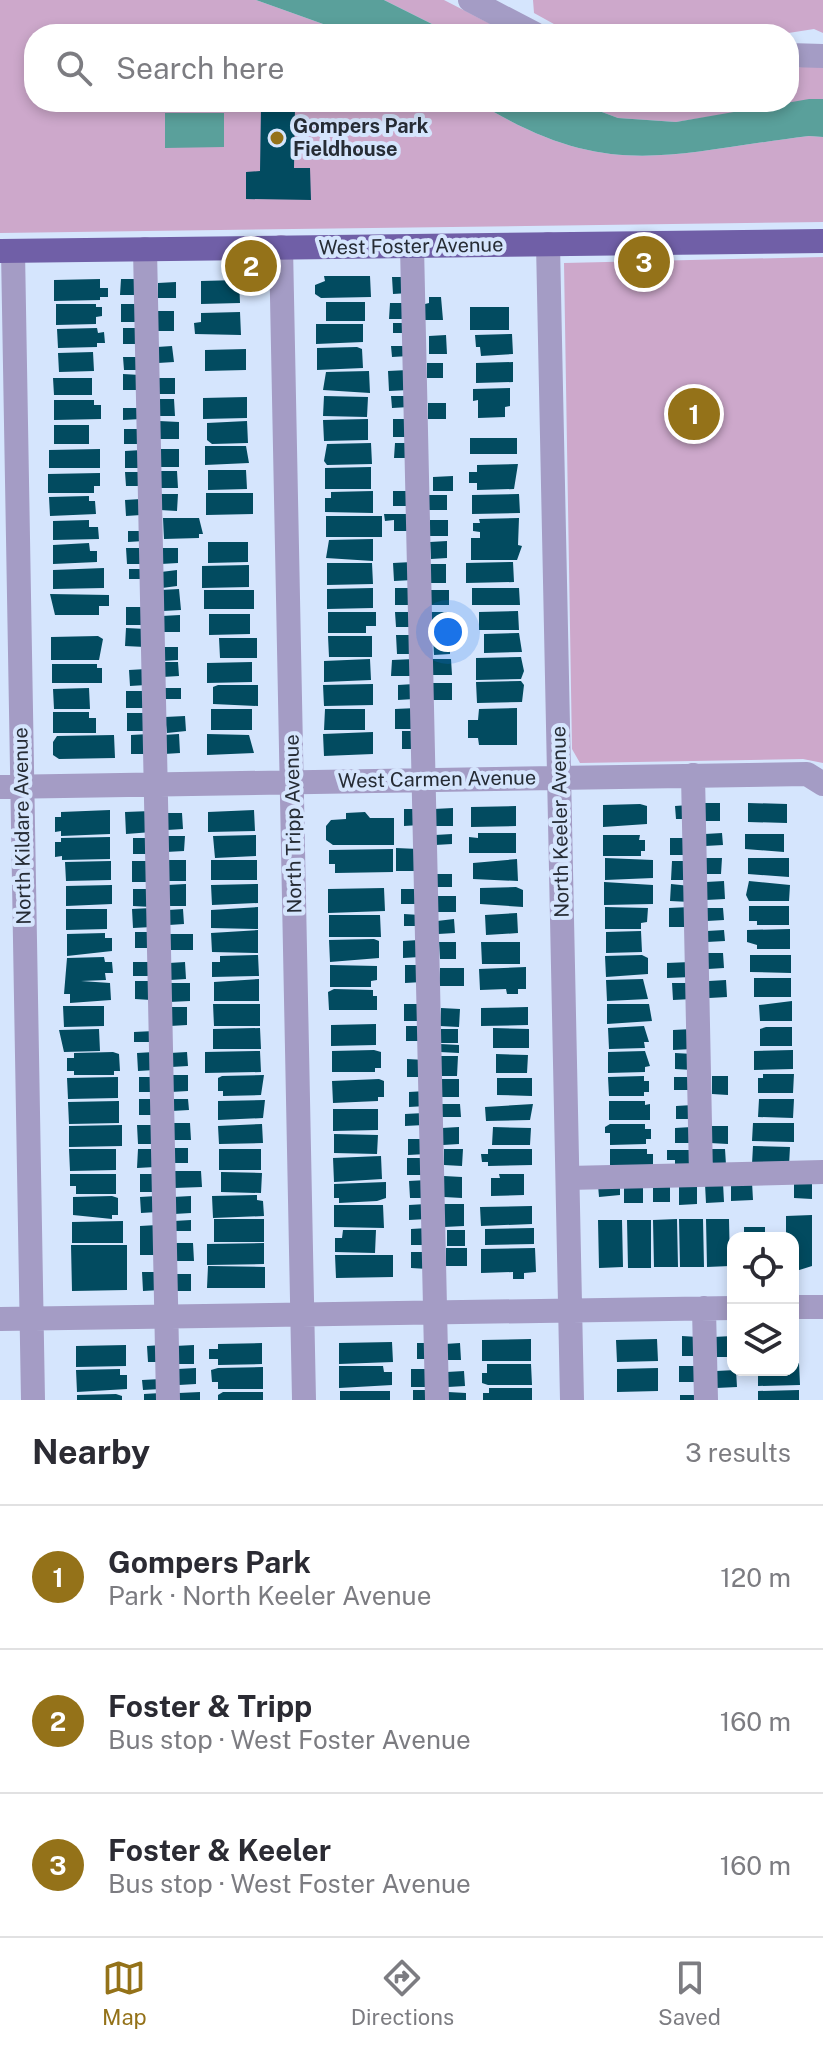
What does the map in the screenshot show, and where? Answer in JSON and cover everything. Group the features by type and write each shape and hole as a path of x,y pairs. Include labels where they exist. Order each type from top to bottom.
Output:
{"main road":[{"name":"West Foster Avenue","path":"6,251 823,241"}],"street":[{"path":"470,0 516,24"},
{"path":"799,55 823,56"},
{"name":"North Keeler Avenue","path":"548,244 572,1400"},
{"path":"412,246 437,1400"},
{"name":"North Tripp Avenue","path":"281,247 304,1400"},
{"path":"145,249 168,1400"},
{"name":"North Kildare Avenue","path":"6,251 11,786 33,1400"},
{"name":"West Carmen Avenue","path":"11,786 807,774 823,784"},
{"path":"693,775 701,1175"},
{"path":"568,1178 823,1172"},
{"path":"799,1307 823,1307"},
{"path":"704,1308 706,1400"},
{"path":"0,1319 727,1308"}],"shaded area":[{"path":"0,0 256,0 323,24 24,24 24,112 495,112 564,144 602,153 639,156 677,154 809,136 823,137 823,222 0,233"},
{"path":"256,0 384,0 432,24 323,24"},
{"path":"384,0 444,0 491,24 432,24"},
{"path":"533,0 823,0 823,33 814,29 799,31 799,24 554,24 534,13"},
{"path":"799,67 823,68 823,99 799,103"},
{"path":"823,99 823,137 809,136 677,154 639,156 602,153 564,144 495,112 602,112 618,118 676,122 734,112 799,112 799,101"},
{"path":"602,112 740,112 676,122 618,118"},
{"path":"165,113 224,113 224,147 165,148"},
{"path":"823,257 823,763 803,759 580,763 572,749 564,263"}],"building":[{"name":"Gompers Park Fieldhouse","path":"261,112 295,112 294,168 310,168 311,200 246,199 246,172 260,171"},
{"path":"324,276 370,276 371,297 321,298 315,294 315,285 325,281"},
{"path":"392,277 409,277 409,293 393,294"},
{"path":"100,279 100,288 108,288 108,297 100,297 100,300 54,301 54,280"},
{"path":"121,279 139,279 138,295 120,295"},
{"path":"239,280 240,303 201,304 201,281"},
{"path":"176,282 176,298 158,298 158,283"},
{"path":"429,297 441,297 443,320 425,320 425,304 429,303"},
{"path":"326,302 365,302 365,321 326,321"},
{"path":"390,303 408,303 408,319 389,319"},
{"path":"56,304 96,304 96,307 102,307 102,316 96,317 96,324 56,325"},
{"path":"121,304 139,304 139,322 121,322"},
{"path":"470,307 509,307 509,330 470,330"},
{"path":"156,311 174,311 174,331 157,331"},
{"path":"240,312 241,335 195,334 194,323 201,322 201,313"},
{"path":"393,323 409,323 409,333 393,333"},
{"path":"316,324 363,324 363,342 316,344"},
{"path":"97,328 98,333 104,332 105,343 97,343 97,347 58,348 57,329"},
{"path":"123,328 138,328 138,344 123,344"},
{"path":"512,334 513,354 481,356 480,347 476,347 475,335"},
{"path":"446,335 447,354 429,354 429,336"},
{"path":"172,346 174,362 158,363 157,347"},
{"path":"391,346 409,346 409,356 392,357"},
{"path":"317,348 362,349 363,368 317,370"},
{"path":"246,349 246,370 205,371 205,350"},
{"path":"93,352 94,371 59,372 58,353"},
{"path":"123,357 140,357 140,370 124,370"},
{"path":"513,362 513,382 476,383 476,363"},
{"path":"427,363 443,363 443,378 427,378"},
{"path":"408,370 409,390 389,391 388,371"},
{"path":"369,371 370,393 323,390 326,372"},
{"path":"123,374 140,375 140,390 123,390"},
{"path":"53,378 92,378 92,395 54,395"},
{"path":"158,378 175,378 175,394 158,394"},
{"path":"510,388 510,406 505,407 505,417 478,418 478,400 473,401 473,389"},
{"path":"324,396 368,397 367,417 323,416"},
{"path":"391,396 408,396 409,407 392,408"},
{"path":"247,397 247,418 203,419 203,398"},
{"path":"156,399 174,399 175,416 156,416"},
{"path":"54,400 94,400 94,405 101,405 101,419 54,420"},
{"path":"428,403 446,403 446,419 428,419"},
{"path":"123,408 141,408 141,419 123,420"},
{"path":"368,419 368,440 324,441 323,420"},
{"path":"393,419 409,419 409,437 393,437"},
{"path":"159,421 179,422 179,439 159,439"},
{"path":"247,421 248,443 212,444 207,440 207,423"},
{"path":"54,425 89,425 89,444 54,444"},
{"path":"124,429 140,429 140,444 124,444"},
{"path":"470,438 517,438 517,454 470,454"},
{"path":"371,443 372,464 327,465 324,461 327,444"},
{"path":"395,443 411,443 411,458 394,458"},
{"path":"205,446 246,446 249,463 205,465"},
{"path":"100,449 100,468 49,468 49,450"},
{"path":"159,449 179,449 179,467 159,467"},
{"path":"142,450 143,468 125,468 125,451"},
{"path":"518,464 514,489 477,490 477,483 469,483 469,472 477,472 477,465"},
{"path":"371,467 371,489 325,489 325,468"},
{"path":"208,470 246,470 247,489 208,490"},
{"path":"159,471 177,471 178,488 159,488"},
{"path":"125,472 142,472 141,486 126,486"},
{"path":"100,473 100,486 94,486 94,493 48,493 48,474"},
{"path":"453,476 453,491 433,491 433,477"},
{"path":"373,491 373,513 325,512 325,498 331,498 331,492"},
{"path":"393,491 410,491 411,506 393,506"},
{"path":"206,493 253,493 253,514 206,515"},
{"path":"160,494 178,494 177,511 160,510"},
{"path":"519,494 520,513 472,514 472,495"},
{"path":"429,495 447,495 447,510 429,510"},
{"path":"89,496 89,501 95,501 96,514 50,516 49,497"},
{"path":"141,499 141,515 126,516 125,500"},
{"path":"384,514 411,514 412,531 394,531 394,520 385,521"},
{"path":"326,516 382,516 382,537 326,537"},
{"path":"163,518 199,518 203,534 199,534 199,538 164,539"},
{"path":"519,518 518,545 522,546 517,560 471,560 471,538 480,538 480,532 473,531 473,523 480,523 479,519"},
{"path":"89,520 89,527 98,527 99,539 53,540 53,521"},
{"path":"430,520 448,520 448,536 430,536"},
{"path":"128,531 143,531 144,541 128,542"},
{"path":"373,539 373,561 326,558 329,540"},
{"path":"447,541 447,558 431,559 430,542"},
{"path":"208,542 248,542 248,562 208,563"},
{"path":"89,543 90,551 97,551 97,562 53,564 53,545"},
{"path":"126,548 143,548 143,564 127,564"},
{"path":"160,548 178,548 178,563 161,564"},
{"path":"412,562 413,580 394,581 393,563"},
{"path":"513,562 514,582 466,583 466,563"},
{"path":"327,563 372,563 373,584 327,585"},
{"path":"428,564 446,564 446,583 428,583"},
{"path":"249,565 249,587 202,588 202,566"},
{"path":"104,568 104,588 53,589 53,570"},
{"path":"129,569 143,569 144,579 129,579"},
{"path":"177,570 177,586 162,588 161,572"},
{"path":"373,588 373,608 327,609 327,589"},
{"path":"395,588 413,588 413,605 395,605"},
{"path":"472,588 519,588 520,605 472,605"},
{"path":"179,589 181,610 163,611 161,590"},
{"path":"204,590 254,590 254,609 204,609"},
{"path":"431,590 449,590 449,605 431,605"},
{"path":"50,594 109,595 109,606 99,606 99,615 55,615"},
{"path":"126,607 143,607 142,625 126,625"},
{"path":"518,611 519,630 479,630 479,612"},
{"path":"328,612 376,612 376,626 366,626 366,633 328,633"},
{"path":"395,612 412,612 412,627 396,627"},
{"path":"431,612 449,612 449,623 431,623"},
{"path":"209,614 250,614 250,634 209,635"},
{"path":"180,615 180,632 162,632 162,616"},
{"path":"126,628 146,629 145,647 125,646"},
{"path":"519,633 522,652 484,653 484,634"},
{"path":"396,635 414,635 414,654 397,654"},
{"path":"450,635 450,654 434,655 433,636"},
{"path":"98,636 103,639 99,660 51,660 51,637"},
{"path":"328,636 372,636 372,657 329,657"},
{"path":"219,638 257,638 257,658 220,658"},
{"path":"162,647 178,647 178,660 162,661"},
{"path":"521,657 524,671 521,679 476,680 476,658"},
{"path":"370,659 371,680 324,682 324,661"},
{"path":"414,659 415,676 391,676 392,660"},
{"path":"431,659 451,659 452,675 431,675"},
{"path":"162,662 178,662 179,676 162,677"},
{"path":"252,662 252,682 207,683 207,663"},
{"path":"52,664 97,664 97,668 102,668 102,683 52,683"},
{"path":"146,669 146,685 130,686 129,670"},
{"path":"521,681 524,685 522,702 477,703 476,682"},
{"path":"433,683 452,683 452,700 433,700"},
{"path":"373,684 373,705 324,706 323,685"},
{"path":"414,684 414,699 398,700 398,685"},
{"path":"258,685 258,706 213,704 213,687"},
{"path":"89,688 90,709 54,709 53,689"},
{"path":"165,688 181,688 181,699 165,699"},
{"path":"126,691 144,691 145,708 126,708"},
{"path":"417,708 417,729 395,729 395,709"},
{"path":"517,708 517,745 479,745 478,738 468,738 468,720 478,720 479,709"},
{"path":"211,709 252,709 252,730 211,730"},
{"path":"325,709 365,709 365,730 324,730"},
{"path":"53,712 89,712 89,718 96,718 96,733 53,733"},
{"path":"127,713 145,713 145,731 127,731"},
{"path":"185,716 186,731 167,733 165,717"},
{"path":"402,731 418,731 418,749 402,749"},
{"path":"373,732 373,754 324,756 323,734"},
{"path":"149,734 150,754 131,754 131,735"},
{"path":"179,734 180,753 164,754 163,735"},
{"path":"207,734 249,735 254,753 207,755"},
{"path":"114,735 115,758 59,759 53,755 53,742 57,736"},
{"path":"704,803 720,803 720,821 703,821"},
{"path":"748,803 787,804 787,823 748,822"},
{"path":"603,805 647,806 647,824 603,827"},
{"path":"689,805 689,819 676,819 675,806"},
{"path":"516,806 516,826 471,827 471,807"},
{"path":"453,808 453,826 435,826 434,809"},
{"path":"404,809 420,809 420,825 404,826"},
{"path":"110,810 110,834 61,836 61,831 55,832 55,817 61,817 61,812"},
{"path":"254,810 255,831 208,832 208,812"},
{"path":"151,811 152,832 126,834 125,812"},
{"path":"365,812 370,818 394,818 394,845 333,845 326,840 326,826 331,820 346,819 346,813"},
{"path":"166,813 182,813 183,829 167,830"},
{"path":"478,833 516,833 516,853 469,853 469,837 478,838"},
{"path":"722,833 723,845 705,846 705,834"},
{"path":"452,834 452,844 435,845 435,835"},
{"path":"745,834 784,834 784,852 745,849"},
{"path":"256,835 256,856 215,858 213,836"},
{"path":"603,835 640,835 639,840 645,840 645,851 641,851 641,856 603,856"},
{"path":"167,836 185,836 184,851 166,852"},
{"path":"110,837 110,859 62,860 62,856 55,857 55,842 61,842 61,838"},
{"path":"133,838 149,838 150,854 133,854"},
{"path":"670,838 688,838 688,855 670,855"},
{"path":"396,848 418,849 418,871 396,871"},
{"path":"393,849 393,872 335,873 335,864 329,864 329,850"},
{"path":"605,858 653,860 653,878 605,880"},
{"path":"706,858 722,858 721,874 706,874"},
{"path":"748,858 789,858 789,877 748,874"},
{"path":"517,859 518,881 473,879 473,863"},
{"path":"167,860 186,860 186,881 167,881"},
{"path":"211,860 257,860 257,880 211,880"},
{"path":"111,861 111,880 66,881 65,862"},
{"path":"132,861 151,861 151,882 132,882"},
{"path":"672,861 689,861 689,880 671,880"},
{"path":"435,874 452,874 452,887 435,887"},
{"path":"724,881 725,899 706,900 706,882"},
{"path":"749,881 790,885 789,901 749,901 746,895"},
{"path":"604,882 653,885 653,904 604,905"},
{"path":"186,884 186,906 167,906 167,885"},
{"path":"258,884 258,903 212,905 211,885"},
{"path":"671,884 690,886 690,902 670,901"},
{"path":"112,885 112,904 66,906 66,886"},
{"path":"516,887 523,890 523,907 480,904 480,888"},
{"path":"384,888 385,911 328,913 328,889"},
{"path":"133,889 152,889 152,907 133,906"},
{"path":"401,889 419,889 420,904 401,904"},
{"path":"437,896 456,896 456,912 437,912"},
{"path":"749,906 789,906 789,925 757,925 757,921 749,921"},
{"path":"258,907 258,929 211,928 211,910"},
{"path":"605,907 648,908 647,922 641,923 641,929 605,929"},
{"path":"690,907 690,927 669,927 669,908"},
{"path":"152,908 152,927 133,928 132,909"},
{"path":"706,908 723,908 724,920 707,921"},
{"path":"66,909 107,909 107,929 66,930"},
{"path":"183,909 184,924 169,925 168,910"},
{"path":"517,913 518,933 486,935 485,915"},
{"path":"404,914 420,915 420,926 404,926"},
{"path":"329,915 380,915 381,937 329,937"},
{"path":"454,919 455,933 438,934 437,921"},
{"path":"790,929 790,949 757,949 757,945 747,942 747,930"},
{"path":"258,930 258,953 212,952 211,933"},
{"path":"724,930 725,941 707,942 707,931"},
{"path":"641,931 642,952 606,953 606,932"},
{"path":"135,932 151,932 151,948 135,948"},
{"path":"105,933 105,938 112,938 112,951 67,956 67,934"},
{"path":"168,934 193,934 193,950 169,950"},
{"path":"329,940 379,941 379,958 330,962"},
{"path":"419,940 420,957 403,958 403,941"},
{"path":"439,942 456,942 456,959 440,959"},
{"path":"481,942 520,942 520,964 482,964"},
{"path":"707,953 723,953 724,968 708,969"},
{"path":"258,955 259,976 212,977 212,962 220,962 220,956"},
{"path":"642,955 648,958 648,974 606,977 605,956"},
{"path":"750,955 791,955 791,973 750,972"},
{"path":"104,957 105,962 112,962 113,973 105,973 106,980 81,981 110,983 111,1000 70,1003 70,994 64,994 67,958"},
{"path":"133,962 151,962 151,976 133,976"},
{"path":"185,962 186,979 170,980 169,963"},
{"path":"690,962 691,977 667,978 667,963"},
{"path":"330,965 377,966 377,980 371,981 371,987 330,987"},
{"path":"405,965 422,965 422,982 405,983"},
{"path":"526,967 526,989 518,989 518,994 507,994 506,989 480,990 479,969"},
{"path":"440,968 464,968 464,986 439,986"},
{"path":"754,978 791,978 791,997 754,997"},
{"path":"259,979 259,1001 214,1001 214,982"},
{"path":"643,979 648,999 607,1001 606,980"},
{"path":"726,980 727,997 709,998 709,981"},
{"path":"135,981 152,981 151,1000 135,999"},
{"path":"169,983 190,983 190,1001 169,1002"},
{"path":"672,983 691,983 692,999 673,1000"},
{"path":"334,989 373,990 373,996 377,996 377,1010 329,1010 328,992"},
{"path":"792,1001 792,1021 760,1021 759,1005"},
{"path":"213,1004 260,1004 260,1026 214,1026"},
{"path":"404,1004 423,1004 423,1021 404,1021"},
{"path":"607,1004 649,1004 652,1021 607,1024"},
{"path":"63,1006 104,1006 104,1026 64,1027"},
{"path":"169,1007 187,1007 187,1025 170,1026"},
{"path":"528,1007 528,1025 481,1026 481,1008"},
{"path":"441,1008 460,1009 459,1027 440,1026"},
{"path":"376,1024 376,1045 331,1046 331,1025"},
{"path":"406,1026 423,1026 423,1041 406,1041"},
{"path":"644,1026 649,1042 644,1042 645,1048 609,1049 608,1028"},
{"path":"792,1027 792,1046 760,1046 760,1029"},
{"path":"260,1028 261,1049 213,1049 213,1029"},
{"path":"493,1028 529,1029 529,1048 493,1048"},
{"path":"99,1029 100,1051 64,1052 59,1030"},
{"path":"441,1029 458,1029 458,1043 440,1043"},
{"path":"692,1029 692,1049 673,1050 673,1030"},
{"path":"154,1031 154,1042 134,1042 134,1032"},
{"path":"440,1044 459,1045 459,1053 440,1052"},
{"path":"793,1050 793,1069 754,1070 754,1051"},
{"path":"260,1051 261,1072 205,1073 205,1052"},
{"path":"332,1051 381,1052 381,1068 375,1068 375,1072 332,1072"},
{"path":"645,1051 650,1066 645,1067 645,1072 608,1073 608,1052"},
{"path":"154,1052 155,1070 138,1071 137,1053"},
{"path":"187,1052 188,1066 171,1067 170,1053"},
{"path":"74,1053 119,1054 120,1071 114,1071 114,1075 74,1075 74,1071 67,1071 67,1058 74,1058"},
{"path":"675,1053 693,1054 693,1070 675,1069"},
{"path":"496,1054 528,1055 527,1073 496,1073"},
{"path":"440,1056 458,1056 457,1076 440,1076"},
{"path":"407,1059 425,1060 425,1077 407,1077"},
{"path":"763,1074 794,1074 793,1093 758,1093 758,1078 763,1078"},
{"path":"171,1075 188,1075 188,1091 171,1092"},
{"path":"264,1075 261,1095 223,1096 223,1091 218,1091 218,1078 222,1076"},
{"path":"644,1076 644,1081 649,1081 649,1092 644,1092 644,1096 609,1096 608,1077"},
{"path":"712,1076 728,1076 728,1095 712,1094"},
{"path":"118,1077 118,1098 68,1099 67,1078"},
{"path":"139,1077 154,1077 155,1092 139,1092"},
{"path":"674,1077 693,1077 693,1090 674,1090"},
{"path":"497,1078 532,1078 532,1096 497,1095"},
{"path":"440,1079 459,1079 459,1097 440,1097"},
{"path":"332,1081 384,1081 384,1097 378,1097 378,1101 333,1103"},
{"path":"426,1091 426,1106 409,1107 409,1092"},
{"path":"139,1099 154,1099 155,1115 139,1115"},
{"path":"172,1099 188,1099 189,1110 172,1111"},
{"path":"759,1099 794,1099 793,1118 758,1117"},
{"path":"265,1100 263,1118 218,1120 218,1101"},
{"path":"119,1101 119,1123 69,1124 68,1102"},
{"path":"609,1101 645,1101 645,1105 650,1104 650,1120 609,1120"},
{"path":"442,1104 460,1104 461,1117 442,1117"},
{"path":"533,1104 530,1120 486,1121 485,1107"},
{"path":"693,1105 693,1119 676,1119 676,1106"},
{"path":"333,1109 378,1109 378,1130 333,1131"},
{"path":"424,1113 424,1125 405,1126 405,1114"},
{"path":"172,1123 190,1123 191,1140 172,1140"},
{"path":"753,1123 794,1123 794,1142 752,1141"},
{"path":"262,1124 263,1143 219,1144 218,1126"},
{"path":"610,1124 645,1124 645,1129 651,1129 651,1139 646,1139 646,1144 610,1145 610,1133 605,1133 605,1127"},
{"path":"122,1125 122,1146 69,1147 69,1126"},
{"path":"137,1125 156,1125 157,1144 138,1144"},
{"path":"711,1126 728,1126 728,1144 710,1143"},
{"path":"459,1127 459,1144 443,1145 442,1128"},
{"path":"493,1127 531,1128 530,1145 492,1145"},
{"path":"692,1127 692,1143 675,1143 675,1128"},
{"path":"334,1134 378,1135 377,1154 334,1153"},
{"path":"408,1139 425,1139 426,1154 408,1155"},
{"path":"753,1146 790,1147 789,1165 752,1164"},
{"path":"172,1148 188,1148 188,1163 172,1163"},
{"path":"69,1149 116,1149 116,1170 70,1171"},
{"path":"138,1149 155,1149 155,1167 137,1168"},
{"path":"219,1149 261,1149 261,1170 219,1170"},
{"path":"444,1149 463,1149 462,1166 444,1165"},
{"path":"488,1149 532,1149 532,1165 488,1166 488,1162 482,1162 481,1154 488,1154"},
{"path":"610,1149 647,1149 647,1154 653,1154 653,1168 610,1170"},
{"path":"710,1149 725,1149 726,1165 710,1165"},
{"path":"667,1150 693,1150 693,1169 675,1169 675,1160 667,1160"},
{"path":"381,1156 382,1179 334,1182 333,1158"},
{"path":"407,1158 426,1158 426,1175 407,1175"},
{"path":"173,1171 201,1171 202,1187 174,1188"},
{"path":"221,1172 262,1173 261,1193 221,1192"},
{"path":"70,1174 116,1174 116,1194 76,1194 76,1186 70,1186"},
{"path":"140,1174 156,1174 156,1192 140,1192"},
{"path":"499,1174 524,1174 524,1195 491,1196 491,1178 500,1178"},
{"path":"444,1176 462,1177 462,1198 444,1197"},
{"path":"427,1180 427,1198 410,1198 409,1181"},
{"path":"386,1182 386,1198 377,1201 339,1203 339,1198 334,1198 334,1184"},
{"path":"670,1182 670,1202 653,1202 653,1183"},
{"path":"752,1182 753,1200 731,1201 731,1183"},
{"path":"794,1182 812,1182 812,1199 794,1198"},
{"path":"723,1183 724,1202 706,1203 705,1184"},
{"path":"620,1184 620,1195 599,1197 598,1185"},
{"path":"643,1185 643,1203 624,1203 624,1186"},
{"path":"679,1185 697,1185 697,1204 679,1205"},
{"path":"257,1195 257,1200 263,1201 264,1216 213,1218 212,1196"},
{"path":"157,1196 157,1212 141,1213 140,1197"},
{"path":"191,1196 191,1213 174,1214 173,1197"},
{"path":"73,1197 118,1198 118,1215 112,1215 112,1219 73,1215"},
{"path":"426,1204 427,1219 409,1220 409,1205"},
{"path":"444,1204 464,1204 464,1226 444,1227"},
{"path":"334,1205 383,1205 384,1228 334,1227"},
{"path":"532,1206 532,1224 481,1226 480,1207"},
{"path":"812,1215 812,1266 799,1270 799,1232 786,1232 786,1216"},
{"path":"214,1219 264,1219 264,1242 214,1242"},
{"path":"677,1219 678,1267 654,1267 653,1220"},
{"path":"679,1219 703,1219 704,1267 680,1267"},
{"path":"706,1219 729,1219 727,1266 707,1267"},
{"path":"191,1220 191,1231 174,1231 174,1221"},
{"path":"598,1220 622,1220 623,1267 599,1268"},
{"path":"627,1220 651,1220 651,1268 628,1268"},
{"path":"123,1221 123,1243 72,1243 72,1222"},
{"path":"157,1225 158,1255 140,1255 140,1226"},
{"path":"744,1227 765,1227 765,1232 744,1232"},
{"path":"428,1228 428,1245 411,1245 411,1229"},
{"path":"534,1228 534,1244 485,1245 485,1229"},
{"path":"343,1230 376,1230 375,1253 335,1252 335,1238 342,1238"},
{"path":"447,1230 465,1230 465,1246 447,1246"},
{"path":"175,1243 193,1243 194,1261 176,1261"},
{"path":"264,1243 264,1264 207,1265 207,1244"},
{"path":"71,1245 127,1245 127,1290 72,1291"},
{"path":"446,1248 467,1248 467,1266 446,1266"},
{"path":"535,1248 536,1272 524,1273 524,1279 513,1279 513,1272 481,1273 481,1249"},
{"path":"411,1252 429,1252 428,1269 411,1268"},
{"path":"335,1255 393,1255 393,1277 336,1278"},
{"path":"208,1266 265,1267 265,1288 207,1288"},
{"path":"142,1272 160,1272 160,1290 143,1291"},
{"path":"174,1274 191,1274 191,1291 175,1291"},
{"path":"682,1336 698,1337 698,1356 682,1356"},
{"path":"727,1336 727,1357 714,1357 714,1337"},
{"path":"531,1339 531,1361 482,1361 482,1340"},
{"path":"657,1339 658,1361 617,1362 616,1340"},
{"path":"392,1342 393,1362 339,1364 339,1343"},
{"path":"262,1343 262,1364 218,1365 218,1359 209,1359 209,1349 218,1349 218,1344"},
{"path":"417,1343 431,1343 431,1359 417,1359"},
{"path":"460,1343 461,1360 446,1360 445,1344"},
{"path":"126,1345 126,1366 76,1367 76,1346"},
{"path":"162,1345 163,1362 148,1362 147,1346"},
{"path":"194,1345 194,1364 175,1364 175,1346"},
{"path":"799,1363 800,1385 758,1386 758,1376 799,1376"},
{"path":"487,1364 531,1364 532,1385 482,1383 482,1373 487,1373"},
{"path":"339,1366 383,1366 384,1372 392,1372 392,1385 339,1388"},
{"path":"679,1366 697,1366 697,1382 679,1382"},
{"path":"263,1367 263,1389 218,1389 218,1382 212,1382 211,1370"},
{"path":"196,1368 196,1384 179,1385 178,1369"},
{"path":"658,1368 658,1391 617,1392 617,1369"},
{"path":"120,1369 120,1375 127,1375 127,1389 77,1392 76,1370"},
{"path":"411,1369 431,1369 430,1387 411,1387"},
{"path":"727,1370 727,1376 736,1376 737,1387 716,1388 716,1371"},
{"path":"464,1371 465,1386 448,1387 447,1372"},
{"path":"161,1379 161,1389 143,1390 142,1380"},
{"path":"489,1388 532,1388 532,1400 483,1400 483,1393 489,1393"},
{"path":"413,1390 430,1390 430,1400 413,1400"},
{"path":"799,1390 799,1400 758,1400 758,1391"},
{"path":"340,1391 390,1391 390,1400 340,1400"},
{"path":"200,1392 200,1400 179,1400 179,1393"},
{"path":"223,1392 263,1392 263,1400 218,1400 218,1395"},
{"path":"448,1392 466,1393 466,1400 448,1400"},
{"path":"161,1393 161,1400 144,1400 144,1394"},
{"path":"77,1395 122,1396 122,1400 77,1400"},
{"path":"680,1395 698,1395 698,1400 680,1400"}],"place":[{"name":"Gompers Park Fieldhouse","path":"277,138"},
{"name":"Foster & Keeler","path":"644,262"},
{"name":"Foster & Tripp","path":"251,266"},
{"name":"Gompers Park","path":"694,414"}]}
